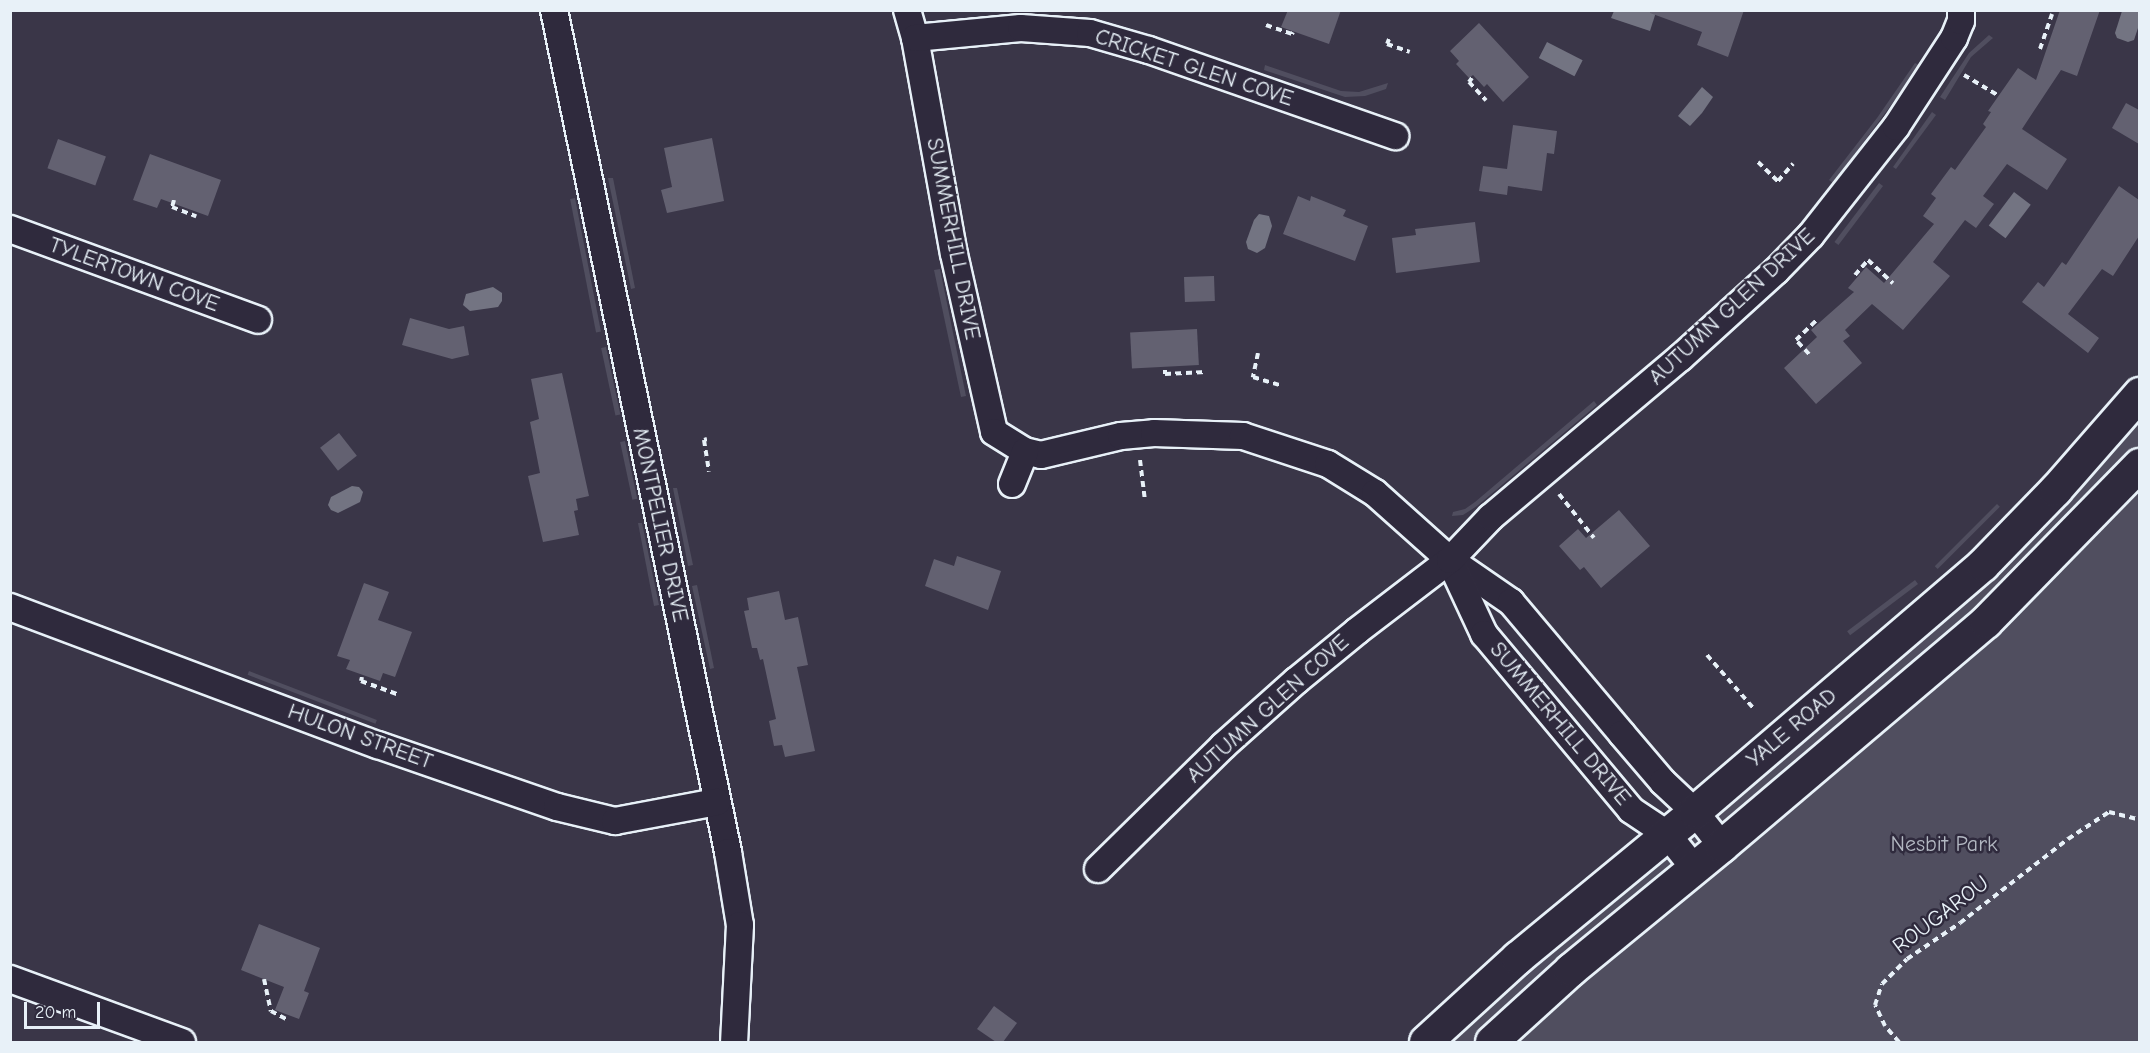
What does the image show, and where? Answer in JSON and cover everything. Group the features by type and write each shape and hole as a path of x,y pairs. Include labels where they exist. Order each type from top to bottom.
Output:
{"main road":[{"name":"YALE ROAD","path":"1426,1042 1518,958 1695,812 1983,565 2056,490 2139,394"},
{"name":"YALE ROAD","path":"1492,1042 1571,970 1722,846 1986,622 2118,490 2139,465"}],"street":[{"name":"MONTPELIER DRIVE","path":"554,10 717,802 740,925 734,1042"},
{"name":"SUMMERHILL DRIVE","path":"907,10 915,38 954,254 985,403 994,432 1025,451 1041,455 1121,436 1155,433 1243,436 1299,453 1344,473 1375,493 1450,560 1511,602 1663,782 1695,812 1722,846"},
{"name":"AUTUMN GLEN DRIVE","path":"1450,560 1491,517 1680,358 1776,271 1810,235 1870,163 1919,95 1954,38 1961,21 1962,10"},
{"name":"CRICKET GLEN COVE","path":"915,38 1021,28 1090,33 1149,50 1395,136"},
{"name":"TYLERTOWN COVE","path":"10,229 258,320"},
{"path":"1012,484 1025,451"},
{"name":"SUMMERHILL DRIVE","path":"1450,560 1484,634 1631,810 1667,834 1695,868"},
{"name":"AUTUMN GLEN COVE","path":"1098,869 1222,746 1296,681 1450,560"},
{"name":"HULON STREET","path":"10,607 378,745 557,807 615,821 717,802"},
{"path":"10,979 182,1042"}],"path":[{"path":"2040,49 2052,15"},
{"path":"1266,25 1292,34 1293,32"},
{"path":"1389,39 1387,44 1410,52"},
{"path":"1964,75 1997,95"},
{"path":"1473,78 1469,82 1486,100"},
{"path":"1758,162 1778,181 1793,164"},
{"path":"174,200 172,207 196,216"},
{"path":"1855,275 1868,260 1893,283"},
{"path":"1809,354 1796,340 1818,319"},
{"path":"1258,353 1253,377 1280,385"},
{"path":"1165,370 1165,374 1206,372"},
{"path":"707,440 704,440 709,472"},
{"path":"1140,460 1145,498"},
{"path":"1559,494 1594,538"},
{"path":"1707,655 1755,710"},
{"path":"362,677 361,681 397,694"},
{"name":"ROUGAROU","path":"1899,1042 1885,1026 1875,1005 1882,984 1907,959 1960,923 2068,839 2109,812 2139,820"},
{"path":"264,979 271,1011 286,1019"}],"green space":[{"path":"1989,35 1993,38 1971,57 1945,100 1940,97 1969,53"},
{"path":"1915,63 1919,65 1900,93 1833,183 1829,180 1877,118"},
{"path":"1265,65 1341,91 1359,92 1388,83 1386,89 1365,96 1345,97 1264,70"},
{"path":"1932,112 1936,115 1896,169 1893,167"},
{"path":"608,178 613,178 635,288 631,289"},
{"path":"1879,183 1883,186 1838,245 1834,242"},
{"path":"575,198 601,332 596,332 570,199"},
{"path":"940,269 966,396 961,397 934,270"},
{"path":"606,347 620,414 615,416 601,348"},
{"name":"Nesbit Park","path":"2139,384 2139,1042 1416,1042 2014,526"},
{"path":"1594,401 1597,405 1477,506 1463,515 1452,516 1453,512 1465,509 1475,502"},
{"path":"625,441 637,499 632,500 620,442"},
{"path":"673,488 677,488 693,565 688,566"},
{"path":"1997,504 2000,507 1938,569 1935,566"},
{"path":"638,523 642,523 659,605 654,606"},
{"path":"1915,580 1918,584 1850,635 1847,631"},
{"path":"697,585 714,668 710,669 692,586"},
{"path":"249,671 377,720 375,724 248,675"}],"water":[{"path":"1652,10 1656,12 1650,31 1611,18 1614,11"},
{"path":"2122,11 2139,11 2139,25 2134,40 2128,42 2117,38 2115,33"},
{"path":"1547,42 1583,60 1574,76 1539,58"},
{"path":"1702,87 1713,97 1690,126 1678,116"},
{"path":"2014,192 2031,205 2005,238 1989,226"},
{"path":"1259,214 1269,216 1272,226 1265,248 1257,253 1248,249 1246,242 1254,220"},
{"path":"493,287 502,293 502,301 498,307 470,311 463,305 466,294"},
{"path":"352,486 359,487 363,492 360,502 338,513 331,510 328,505 331,497"}],"building":[{"path":"1288,10 1341,10 1329,44 1281,27"},
{"path":"1650,10 1744,10 1728,57 1697,45 1702,32 1650,13"},
{"path":"2060,10 2100,10 2077,76 2061,70 2022,129 2067,159 2047,190 2007,164 1983,196 1994,204 1976,228 1965,220 1933,262 1950,276 1903,330 1872,304 1845,330 1850,336 1843,341 1862,363 1816,404 1784,368 1817,337 1811,330 1854,292 1848,288 1866,267 1884,283 1934,224 1923,216 1936,198 1931,194 1951,167 1955,170 1986,127 1983,124 1991,112 1988,111 2018,68 2036,80"},
{"path":"1479,23 1529,77 1503,102 1487,84 1484,87 1473,75 1469,78 1456,64 1459,61 1450,51"},
{"path":"2126,103 2139,110 2139,144 2112,128"},
{"path":"1513,125 1557,131 1554,154 1547,153 1542,191 1508,186 1507,195 1479,191 1483,166 1507,169"},
{"path":"712,138 724,201 667,213 661,190 672,187 664,148"},
{"path":"58,139 106,156 95,186 47,168"},
{"path":"150,154 221,180 208,216 161,199 157,208 133,200"},
{"path":"2119,186 2139,200 2139,236 2113,276 2102,269 2068,314 2099,338 2088,353 2022,302 2038,282 2044,287 2062,262 2066,265"},
{"path":"1298,196 1310,201 1311,196 1346,210 1343,216 1368,226 1355,261 1283,234"},
{"path":"1475,222 1480,262 1396,273 1392,238 1416,235 1415,229"},
{"path":"1214,276 1215,301 1185,302 1184,277"},
{"path":"410,318 449,329 464,326 469,355 452,359 402,345"},
{"path":"1197,329 1199,365 1132,368 1130,333"},
{"path":"562,373 589,496 576,499 578,510 574,511 579,535 543,542 528,476 540,473 530,422 539,419 531,379"},
{"path":"339,433 357,456 338,471 320,448"},
{"path":"1619,510 1650,546 1601,588 1584,567 1580,570 1559,546 1578,529 1586,538"},
{"path":"957,556 1001,571 988,610 925,586 934,559 954,566"},
{"path":"364,583 389,592 378,620 412,632 395,677 383,673 380,681 346,669 350,660 337,656"},
{"path":"779,591 785,620 798,617 808,665 797,667 815,751 785,757 782,745 774,746 769,721 776,719 763,659 760,660 757,648 752,648 744,611 749,610 747,598"},
{"path":"259,924 320,948 304,991 309,993 299,1019 275,1010 284,987 241,970"},
{"path":"994,1006 1017,1023 1003,1042 996,1042 977,1029"}]}
